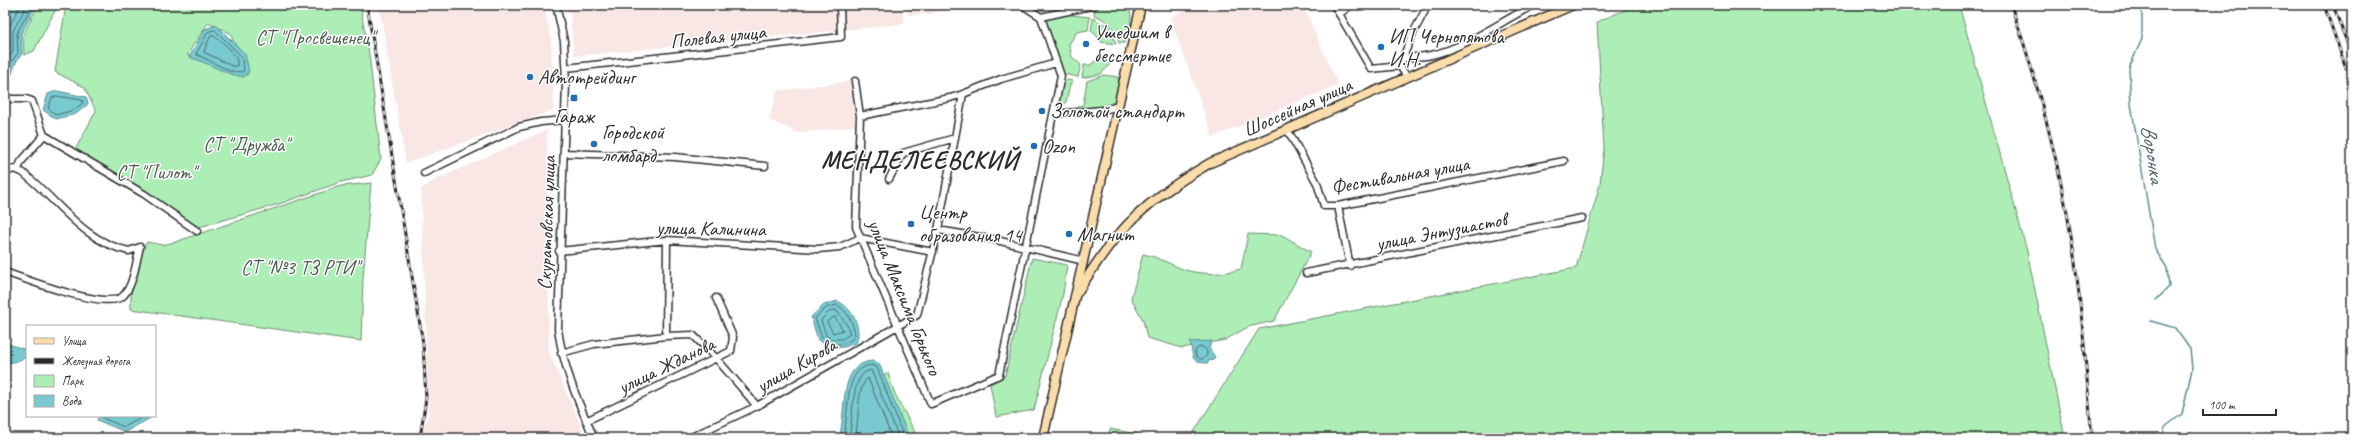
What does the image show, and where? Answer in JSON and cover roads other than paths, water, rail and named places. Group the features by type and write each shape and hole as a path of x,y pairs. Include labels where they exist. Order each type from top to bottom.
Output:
{"main road":[{"name":"Шоссейная улица","path":"1075,296 1118,235 1151,202 1210,163 1573,5"},
{"path":"1043,438 1119,106 1138,7"}],"street":[{"name":"Скуратовская улица","path":"556,5 564,41 566,68 564,153 559,251 558,329 562,353 586,421 594,438"},
{"name":"Полевая улица","path":"566,68 841,37 840,5"},
{"path":"1022,5 1041,17 1061,76 1026,246"},
{"path":"1041,17 1095,5"},
{"path":"1334,5 1371,69 1400,66"},
{"path":"1339,14 1351,5"},
{"path":"1400,66 1411,37 1428,5"},
{"path":"1404,58 1432,55 1494,28 1534,5"},
{"path":"860,116 950,98 1001,78 1056,63"},
{"path":"1400,66 1407,77"},
{"name":"улица Максима Горького","path":"855,81 860,116 856,227 931,404 999,375 1026,246"},
{"path":"860,238 934,252 963,94"},
{"path":"5,99 26,99 32,101 44,135 144,194 197,231"},
{"path":"1053,114 1103,110 1119,106"},
{"path":"424,173 519,127 540,122 565,120"},
{"name":"Фестивальная улица","path":"1287,129 1317,183 1324,206 1338,206 1564,161"},
{"path":"5,173 18,169 24,157 44,135"},
{"path":"889,179 903,153 955,138"},
{"path":"564,153 675,157 765,166"},
{"path":"5,272 84,297 115,301 123,296 129,288 140,247 129,251 102,242 81,227 32,180 18,169"},
{"path":"1338,206 1350,266"},
{"name":"улица Энтузиастов","path":"1306,273 1350,266 1582,218"},
{"path":"938,230 1026,246 1084,261"},
{"name":"улица Калинина","path":"559,251 667,240 818,248 840,247 860,238"},
{"path":"666,336 667,240"},
{"name":"улица Кирова","path":"689,438 757,406 918,315 934,252"},
{"name":"улица Жданова","path":"586,421 731,351 733,337 716,298"},
{"path":"562,353 594,344 666,336 693,336 716,358 757,406"}],"water":[{"path":"36,5 21,34 22,54 16,62 5,93 5,6"},
{"path":"216,25 245,54 249,71 244,77 237,76 189,57 205,29"},
{"path":"57,91 86,97 88,104 76,114 56,119 43,110 48,94"},
{"path":"837,301 847,308 854,318 857,324 858,337 856,343 844,347 829,348 818,340 811,317 824,305"},
{"path":"1212,341 1209,348 1215,357 1212,361 1209,360 1208,363 1202,363 1193,358 1190,342"},
{"path":"5,343 26,350 26,357 14,362 5,363"},
{"path":"872,361 879,363 909,438 839,438 848,380 853,371 861,364"},
{"path":"98,417 152,417 125,432 97,420"}],"waterway":[{"name":"Воронка","path":"2142,5 2142,39 2129,68 2131,104 2155,249 2167,268 2169,287 2156,300"},
{"name":"Воронка","path":"2151,321 2175,328 2190,349 2192,369 2182,414 2165,427 2162,438"}],"railway":[{"path":"367,5 423,343 426,398 420,438"},
{"path":"2011,5 2030,62 2046,119 2066,207 2078,286 2092,438"},
{"path":"2324,5 2346,68"},
{"path":"2333,5 2352,56"}],"place":[{"name":"Ушедшим в бессмертие","path":"1086,44"},
{"name":"ИП Чернопятова И.Н.","path":"1381,47"},
{"name":"Автотрейдинг","path":"530,77"},
{"name":"Гараж","path":"574,98"},
{"name":"Золотой стандарт","path":"1042,111"},
{"name":"Городской ломбард","path":"594,144"},
{"name":"Ozon","path":"1034,146"},
{"name":"Центр образования 14","path":"911,224"},
{"name":"Магнит","path":"1069,234"}],"district":[{"name":"МЕНДЕЛЕЕВСКИЙ","path":"920,160"}],"park label":[{"name":"СТ \"Просвещенец\"","path":"315,37"},
{"name":"СТ \"Дружба\"","path":"246,144"},
{"name":"СТ \"Пилот\"","path":"156,172"},
{"name":"СТ \"№3 ТЗ РТИ\"","path":"300,267"}]}
